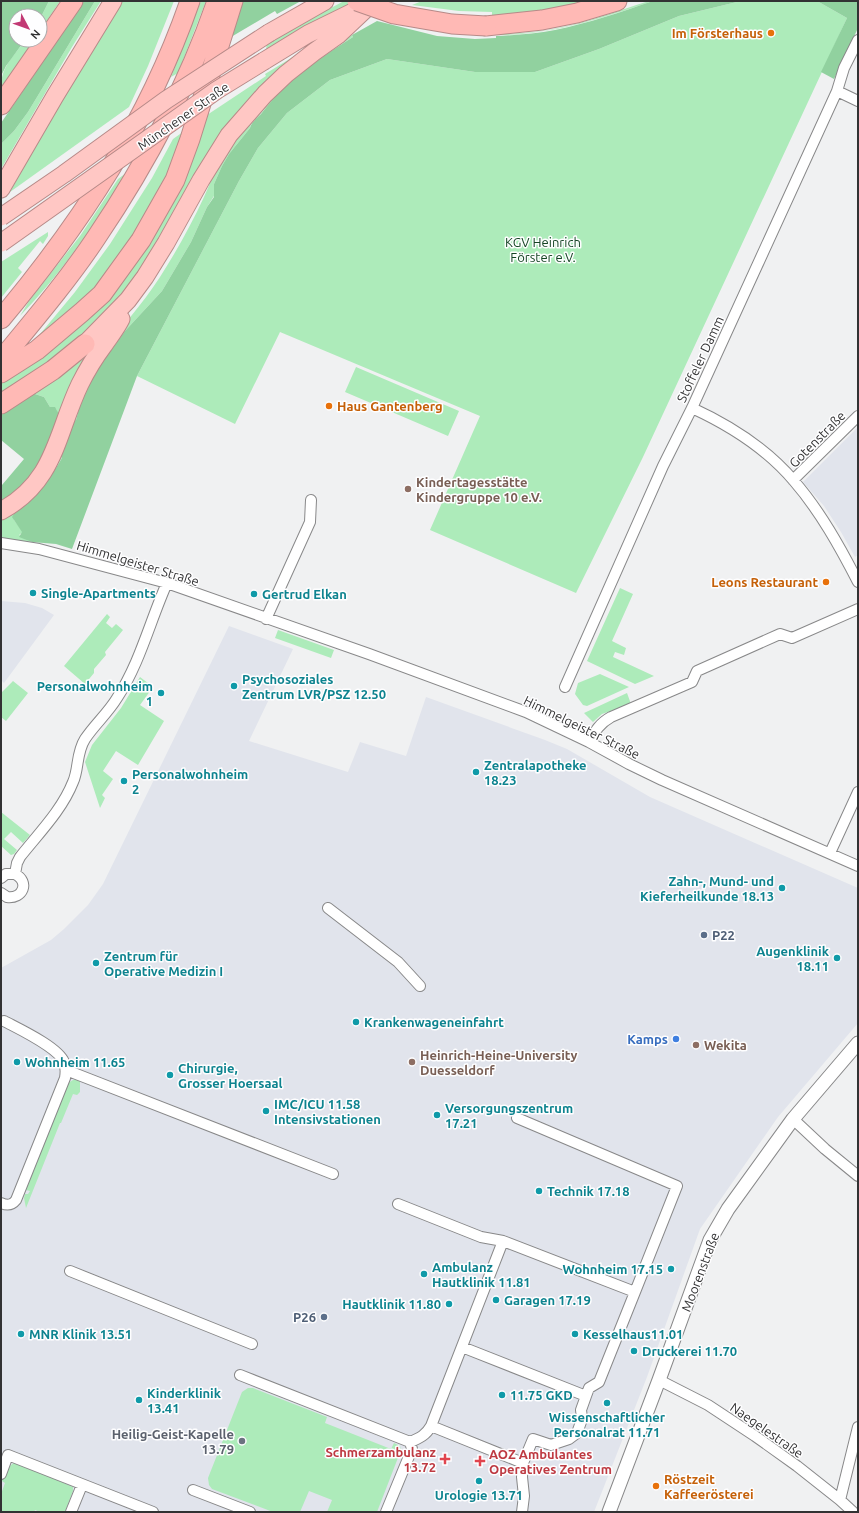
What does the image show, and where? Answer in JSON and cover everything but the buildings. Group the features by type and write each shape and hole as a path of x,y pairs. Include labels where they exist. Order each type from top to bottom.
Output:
{"highway":[{"path":"1,105 73,1"},
{"path":"1,189 55,96 113,1"},
{"path":"1,320 72,228 103,182 135,127 158,81 182,26 190,1"},
{"path":"1,360 37,317 95,239 124,195 156,141 183,86 205,37 217,1"},
{"path":"1,373 36,350 102,294 129,258 158,212 175,180 190,139 233,1"},
{"name":"Münchener Straße","path":"1,217 64,174 166,100 269,33 325,1"},
{"path":"357,1 394,14 452,24 486,26 542,20 577,13 617,1"},
{"path":"1,404 53,370 85,344 128,300 159,255 201,180 229,135 265,94 286,74 338,35 374,1"},
{"name":"Münchener Straße","path":"1,243 217,90 308,34 374,1"},
{"path":"1,511 16,502 30,489 50,462 80,385 89,367 117,327 128,300"}],"street":[{"name":"Stoffeler Damm","path":"565,687 663,466 692,408 837,91 844,68 858,40"},
{"path":"837,91 858,101"},
{"path":"692,408 734,431 753,444 793,480 828,528 858,582"},
{"name":"Gotenstraße","path":"793,480 858,416"},
{"path":"266,619 310,522 311,500"},
{"name":"Himmelgeister Straße","path":"1,543 39,549 167,583 266,619 370,654 526,712 590,742 629,764 662,780 858,866"},
{"path":"15,874 20,857 51,819 72,786 77,760 85,739 118,698 131,674 143,645 154,611 167,583"},
{"path":"590,742 597,727 611,716 692,682 697,671 780,634 792,638 858,609"},
{"path":"830,854 858,792"},
{"path":"1,878 6,874 15,874 19,876 23,882 20,893 12,898 1,893"},
{"path":"328,908 398,962 420,986"},
{"path":"1,1203 9,1205 14,1203 16,1200 65,1078 66,1070 63,1060 55,1050 4,1021"},
{"name":"Moorenstraße","path":"609,1512 710,1240 728,1209 793,1119 858,1043"},
{"path":"66,1070 333,1174"},
{"path":"517,1118 677,1186 599,1382 589,1388 581,1410 582,1418 577,1433 569,1439 551,1445 533,1439 523,1463 522,1476 524,1496 522,1512"},
{"path":"793,1119 826,1150 858,1176"},
{"path":"398,1204 481,1237 503,1241 636,1292"},
{"path":"410,1442 428,1432 431,1426 503,1241"},
{"path":"70,1271 252,1344"},
{"path":"462,1347 586,1396"},
{"path":"240,1375 394,1434 410,1442 412,1449 386,1512"},
{"name":"Naegelestraße","path":"659,1380 708,1405 755,1436 840,1500 853,1512"},
{"path":"431,1426 523,1463"},
{"path":"840,1500 858,1427"},
{"path":"1,1474 8,1455 75,1480 153,1512"},
{"path":"71,1512 82,1484"},
{"path":"193,1490 250,1512"}],"shaded area":[{"path":"858,427 858,555 855,557 824,506 803,482"},
{"path":"1,601 25,603 42,608 54,615 4,683 1,680"},
{"name":"Heinrich-Heine-University Duesseldorf","path":"229,626 293,649 249,741 348,772 360,742 406,756 426,697 567,749 650,797 858,888 858,1023 778,1117 700,1229 647,1377 594,1512 1,1512 1,968 51,940 88,905 103,884"}],"green space":[{"path":"1,1 49,1 46,8 8,8 8,48 19,48 6,66 1,76"},
{"path":"49,1 60,1 48,19 48,8 46,8"},
{"path":"84,1 95,1 28,112 14,131 1,144 1,123"},
{"path":"95,1 101,1 72,47 1,169 1,144 14,131 28,112"},
{"path":"122,1 174,1 148,66 129,107 10,192 41,136"},
{"path":"201,1 206,1 178,73 171,77"},
{"path":"237,1 301,1 277,14 275,11 226,40"},
{"path":"344,1 357,1 266,50 267,42"},
{"path":"422,1 594,1 557,10 492,17 492,12 459,11 412,5"},
{"path":"653,1 574,25 533,33 491,35 538,31 565,26"},
{"path":"653,1 741,1 679,16 599,49 535,72 475,72 387,59 330,80 287,113 258,148 239,181 137,376 72,549 56,544 32,542 19,537 22,532 12,517 41,488 62,458 60,456 72,421 76,420 82,397 97,366 109,353 125,331 162,291 191,242 207,207 214,197 214,184 229,154 250,128 254,120 294,79 353,37 352,35 377,21 437,36 475,39 496,38 496,36 533,33 568,27 605,17"},
{"name":"KGV Heinrich Förster e.V.","path":"741,1 817,1 847,18 643,457 576,593 430,530 480,416 280,332 235,424 137,376 239,181 258,148 287,113 330,80 387,59 475,72 535,72 599,49 679,16"},
{"path":"817,1 858,1 858,28 834,79 821,72 847,18"},
{"path":"352,35 353,37 327,53 286,86 251,124 250,128 229,154 214,184 214,196 207,207 191,242 162,291 125,331 109,353 97,366 82,397 76,420 72,421 84,388 95,365 166,268 194,218 220,161 236,138 250,120 281,88 315,60"},
{"path":"19,48 28,48 1,88 5,68"},
{"path":"301,52 289,64 120,298 74,344 1,396 1,383 48,353 90,318 204,117 266,76 265,74"},
{"path":"190,127 178,157 124,255 78,308 75,305 36,339 75,292 110,244 152,178 173,139"},
{"path":"126,173 103,211 77,248 50,283 20,316 29,301 80,236 118,179"},
{"path":"48,232 48,236 43,244 40,241 18,268 22,272 1,298 1,262"},
{"path":"95,343 55,426 58,414 56,409 50,407 44,397 32,393"},
{"path":"356,367 459,411 448,436 345,392"},
{"path":"32,393 44,397 50,407 55,407 60,416 58,421 55,423 56,429 33,478 1,506 1,484 2,485 24,459 1,440 1,415"},
{"path":"60,456 62,458 47,481 14,514 14,520 23,532 19,535 32,542 1,539 1,517"},
{"path":"620,588 633,594 612,641 626,648 624,655 615,652 613,657 654,676 635,684 587,661"},
{"path":"107,614 110,617 106,623 112,628 116,624 123,630 105,652 106,655 94,669 94,673 85,684 64,666"},
{"path":"278,630 334,650 331,658 275,638"},
{"path":"600,674 629,687 587,706 583,705 575,694 578,683"},
{"path":"140,677 153,687 140,705 164,721 138,765 116,751 103,771 113,779 102,795 105,798 100,808 85,762 92,745 121,708"},
{"path":"13,681 28,693 6,721 1,717 1,693"},
{"path":"627,693 631,704 602,714 593,722 584,713"},
{"path":"1,812 30,835 23,843 11,832 4,839 17,850 11,855 1,846"},
{"path":"80,1078 80,1092 77,1095 73,1094 26,1208 24,1198 25,1194 28,1194 30,1191 26,1190 68,1083"},
{"path":"248,1388 253,1388 327,1417 325,1423 391,1449 394,1443 400,1446 401,1450 377,1512 327,1512 332,1500 309,1491 300,1512 273,1512 212,1489 209,1485 208,1478 242,1392"},
{"path":"16,1462 73,1487 73,1491 65,1512 40,1512 35,1510 34,1512 1,1512 1,1494 5,1483 2,1481 10,1465"}],"place":[{"name":"Im Försterhaus","path":"771,33"},
{"name":"Haus Gantenberg","path":"329,406"},
{"name":"Kindertagesstätte Kindergruppe 10 e.V.","path":"408,489"},
{"name":"Leons Restaurant","path":"826,582"},
{"name":"Single-Apartments","path":"33,593"},
{"name":"Gertrud Elkan","path":"254,594"},
{"name":"Psychosoziales Zentrum LVR/PSZ 12.50","path":"234,686"},
{"name":"Personalwohnheim 1","path":"161,693"},
{"name":"Zentralapotheke 18.23","path":"476,772"},
{"name":"Personalwohnheim 2","path":"124,781"},
{"name":"Zahn-, Mund- und Kieferheilkunde 18.13","path":"782,888"},
{"name":"P22","path":"704,935"},
{"name":"Augenklinik 18.11","path":"837,958"},
{"name":"Zentrum für Operative Medizin I","path":"96,963"},
{"name":"Krankenwageneinfahrt","path":"356,1022"},
{"name":"Kamps","path":"676,1039"},
{"name":"Wekita","path":"696,1045"},
{"name":"Wohnheim 11.65","path":"17,1062"},
{"name":"Heinrich-Heine-University Duesseldorf","path":"412,1062"},
{"name":"Chirurgie, Grosser Hoersaal","path":"170,1075"},
{"name":"IMC/ICU 11.58 Intensivstationen","path":"266,1111"},
{"name":"Versorgungszentrum 17.21","path":"437,1115"},
{"name":"Technik 17.18","path":"539,1191"},
{"name":"Wohnheim 17.15","path":"671,1269"},
{"name":"Ambulanz Hautklinik 11.81","path":"424,1274"},
{"name":"Garagen 17.19","path":"496,1300"},
{"name":"Hautklinik 11.80","path":"449,1304"},
{"name":"P26","path":"324,1317"},
{"name":"MNR Klinik 13.51","path":"21,1334"},
{"name":"Kesselhaus11.01","path":"575,1334"},
{"name":"Druckerei 11.70","path":"634,1351"},
{"name":"11.75 GKD","path":"502,1395"},
{"name":"Kinderklinik 13.41","path":"139,1400"},
{"name":"Wissenschaftlicher Personalrat 11.71","path":"607,1403"},
{"name":"Heilig-Geist-Kapelle 13.79","path":"242,1441"},
{"name":"Schmerzambulanz 13.72","path":"445,1459"},
{"name":"AOZ Ambulantes Operatives Zentrum","path":"480,1461"},
{"name":"Urologie 13.71","path":"479,1481"},
{"name":"Röstzeit Kaffeerösterei","path":"656,1486"}]}
